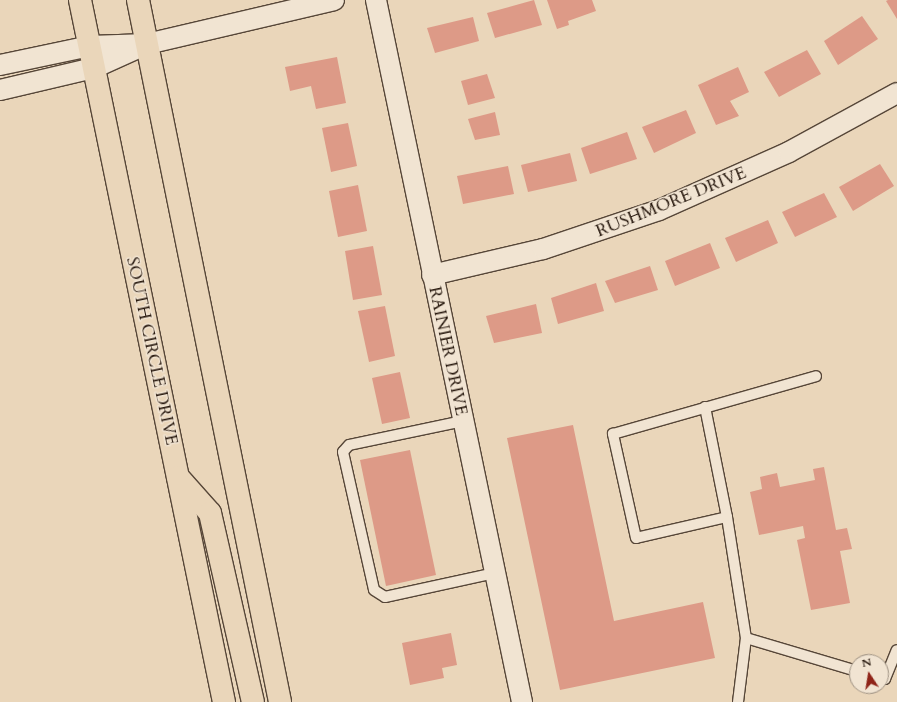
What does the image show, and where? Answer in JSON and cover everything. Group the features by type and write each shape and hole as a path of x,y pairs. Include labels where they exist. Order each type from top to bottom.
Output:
{"main road":[{"name":"SOUTH CIRCLE DRIVE","path":"80,0 224,702"},
{"path":"138,0 280,702"},
{"path":"177,476 210,513 253,702"}],"street":[{"path":"0,90 94,68 147,44 334,0"},
{"name":"RAINIER DRIVE","path":"376,0 522,702"},
{"path":"0,65 90,46 147,44"},
{"name":"RUSHMORE DRIVE","path":"432,275 543,249 659,210 789,152 897,93"}],"lane":[{"path":"727,517 636,538 612,434 816,376"},
{"path":"705,408 727,517 746,638 738,702"},
{"path":"463,421 349,445 343,452 374,590 385,597 495,573"},
{"path":"746,638 849,669"},
{"path":"889,670 897,650"}],"building":[{"path":"534,0 542,25 495,38 487,13"},
{"path":"547,0 592,0 596,11 568,21 569,25 557,29"},
{"path":"897,0 897,19 886,1"},
{"path":"862,16 878,39 838,65 824,41"},
{"path":"473,17 479,41 435,53 427,28"},
{"path":"807,50 821,74 779,97 764,72"},
{"path":"337,57 346,103 316,109 311,86 290,91 285,67"},
{"path":"738,67 749,92 730,101 739,116 716,125 698,85"},
{"path":"487,74 495,98 468,105 461,81"},
{"path":"686,110 696,133 654,153 642,127"},
{"path":"495,112 500,135 475,140 468,119"},
{"path":"348,123 357,166 331,172 322,128"},
{"path":"627,132 637,159 590,174 581,148"},
{"path":"570,153 577,181 528,192 521,165"},
{"path":"880,164 894,186 853,211 839,187"},
{"path":"508,166 514,194 463,204 457,176"},
{"path":"358,185 367,231 338,237 329,191"},
{"path":"824,193 837,217 795,237 782,212"},
{"path":"768,220 778,243 736,262 725,238"},
{"path":"710,243 720,268 675,286 665,261"},
{"path":"373,246 382,295 353,300 345,251"},
{"path":"650,266 658,290 615,303 605,281"},
{"path":"596,283 604,311 558,324 551,298"},
{"path":"536,304 542,333 494,343 486,316"},
{"path":"385,306 395,356 369,362 358,311"},
{"path":"400,372 410,418 382,424 372,378"},
{"path":"573,425 614,621 703,602 715,658 560,690 507,438"},
{"path":"410,450 436,575 386,586 360,460"},
{"path":"824,467 836,530 847,528 852,549 840,551 850,603 811,610 797,540 805,538 803,526 759,535 750,492 762,489 760,477 777,473 780,487 815,480 813,469"},
{"path":"451,633 457,665 442,668 444,678 410,685 402,643"}]}
